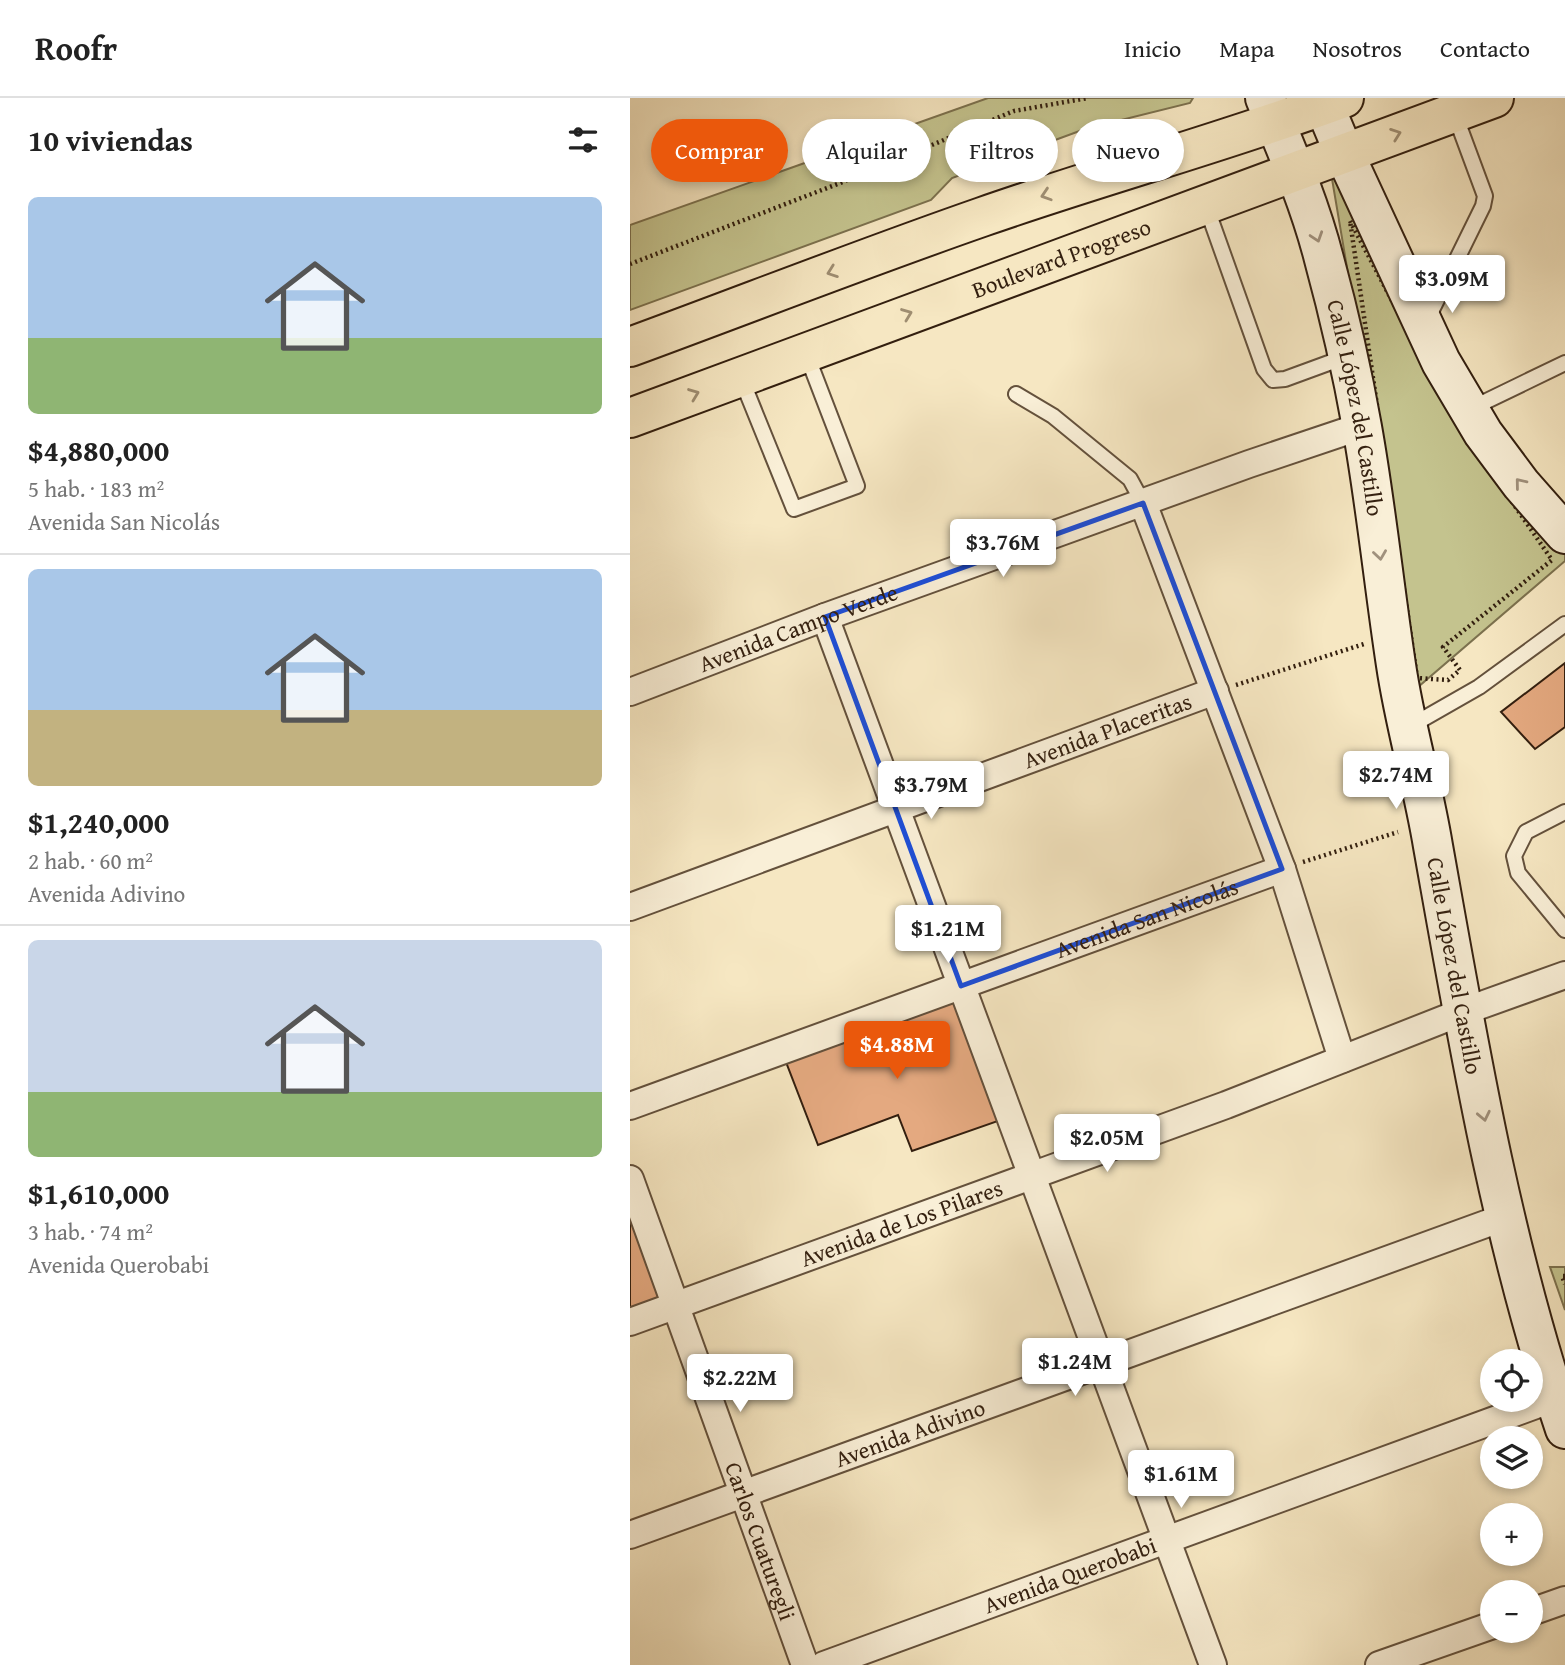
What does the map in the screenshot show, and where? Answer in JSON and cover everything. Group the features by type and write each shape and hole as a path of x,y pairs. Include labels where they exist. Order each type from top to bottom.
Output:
{"main road":[{"name":"Boulevard Progreso","path":"630,418 1494,98"},
{"path":"630,347 982,217 1122,170 1270,110 1330,100"}],"street":[{"path":"1330,100 1344,153 1441,362 1483,433 1521,484 1565,534"},
{"name":"Calle López del Castillo","path":"1270,110 1296,172 1324,257 1362,426 1392,636 1408,728 1429,822 1462,1012 1505,1217 1560,1414"},
{"name":"Avenida Campo Verde","path":"630,692 825,617 1362,426"},
{"path":"1143,503 1282,869 1342,1059"},
{"path":"825,617 1213,1665"},
{"name":"Avenida Placeritas","path":"630,907 1215,691"},
{"name":"Avenida San Nicolás","path":"630,1106 1282,869"},
{"name":"Avenida de Los Pilares","path":"630,1322 1226,1105 1462,1012 1565,975"},
{"name":"Carlos Cuaturegli","path":"630,1179 805,1665"},
{"name":"Avenida Adivino","path":"630,1535 1505,1217"},
{"name":"Avenida Querobabi","path":"824,1665 1167,1540 1560,1414"},
{"path":"1543,1608 1565,1600"},
{"path":"1379,1665 1480,1630"}],"lane":[{"path":"1424,325 1483,206 1485,196 1454,113"},
{"path":"1206,205 1264,369 1273,380 1284,379 1346,356"},
{"path":"741,377 793,509 857,486 806,352"},
{"path":"1469,410 1565,363"},
{"path":"1016,394 1053,416 1130,479 1143,503"},
{"path":"1408,728 1479,687 1565,624"},
{"path":"1565,812 1526,832 1514,856 1518,873 1565,930"}],"path":[{"path":"630,264 841,183 1014,111 1088,98"},
{"path":"1350,221 1453,416 1552,560 1443,647 1461,670 1448,680 1417,678 1350,221"},
{"name":"Avenida Placeritas","path":"1215,691 1392,636"},
{"path":"1282,869 1429,822"},
{"path":"1565,1276 1562,1276 1565,1284"}],"highlighted area":[{"path":"1143,503 1282,869 961,986 825,617"}],"shaded area":[{"path":"988,98 1193,98 1190,103 1125,119 1072,119 1072,134 1058,139 1058,119 945,119 945,182 948,182 931,200 630,310 630,225 751,182 788,182 788,169 802,164 802,182 931,182 931,119 929,119"},
{"path":"1330,167 1565,525 1565,561 1418,687"},
{"path":"1550,1267 1565,1267 1565,1310"}],"building":[{"path":"1565,663 1565,727 1535,749 1501,712"},
{"path":"955,1000 998,1121 912,1151 898,1115 818,1145 786,1062"},
{"path":"630,1200 668,1304 630,1319"}]}
